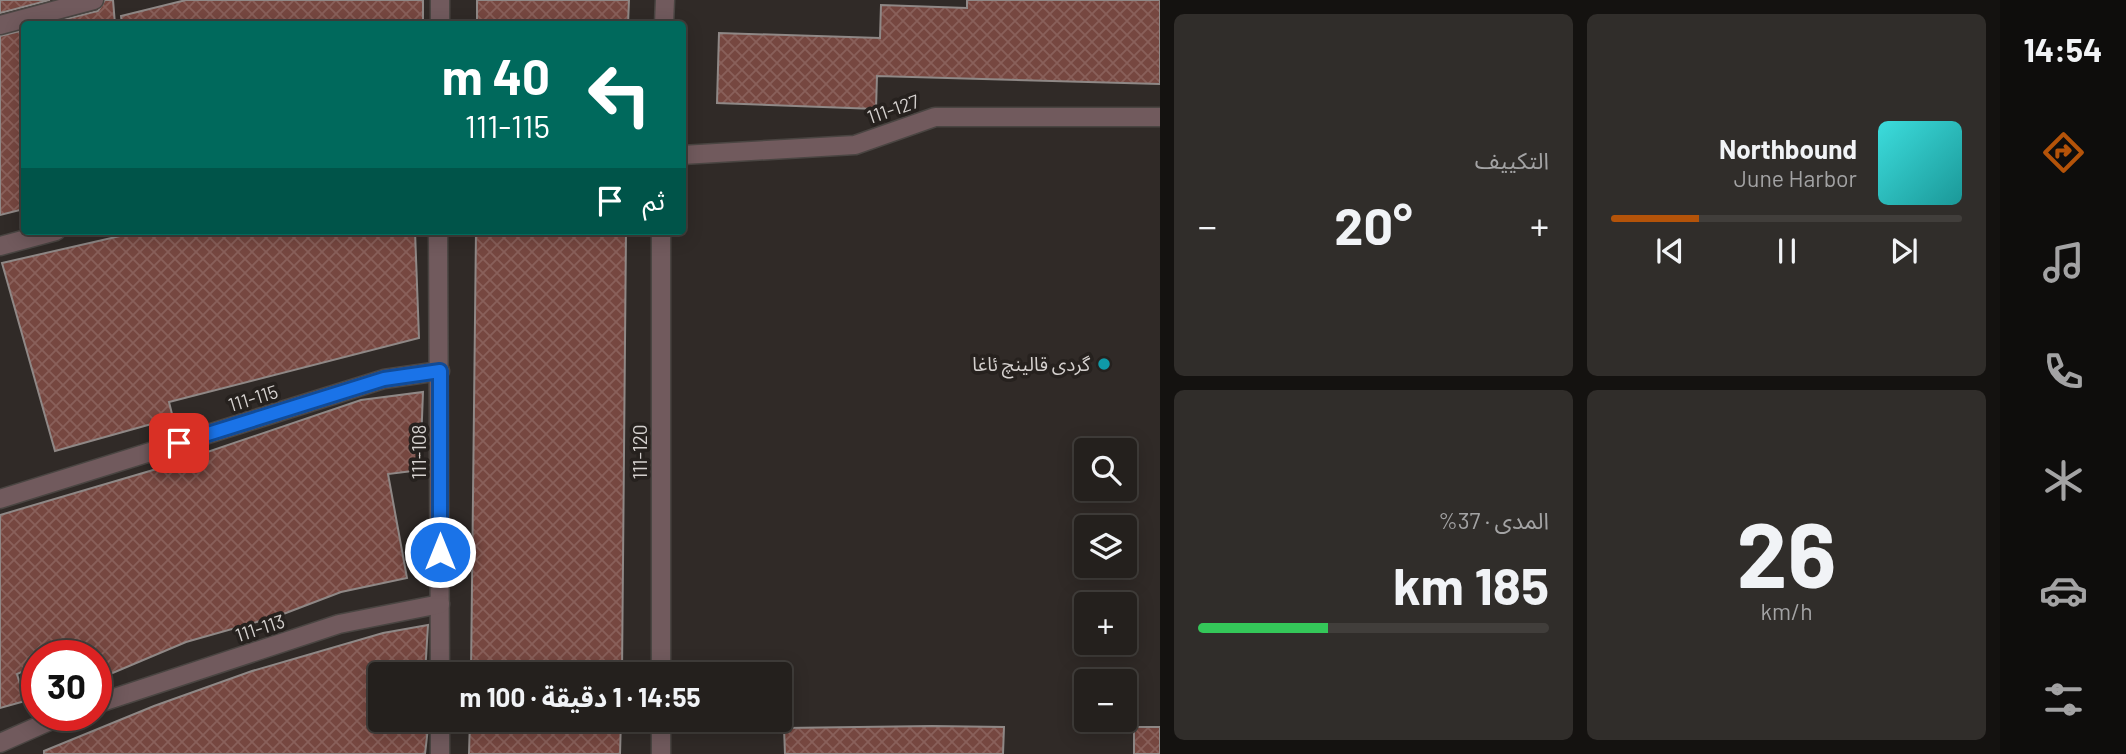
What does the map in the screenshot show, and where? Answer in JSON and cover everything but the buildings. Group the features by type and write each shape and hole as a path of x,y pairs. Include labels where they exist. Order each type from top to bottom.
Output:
{"street":[{"path":"0,25 94,0"},
{"path":"440,0 440,21"},
{"path":"664,21 665,0"},
{"name":"111-127","path":"686,155 855,145 935,117 1160,117"},
{"path":"0,246 40,235"},
{"name":"111-108","path":"438,235 440,662"},
{"name":"111-120","path":"661,235 661,662"},
{"name":"111-115","path":"0,499 384,379 440,371"},
{"name":"111-113","path":"112,699 339,624 440,604"},
{"path":"0,743 27,731"},
{"path":"440,732 440,754"},
{"path":"661,732 661,754"}],"place":[{"name":"گردی قالینچ ئاغا","path":"1104,364"}],"route":[{"path":"179,443 384,379 440,371 440,552"}]}
